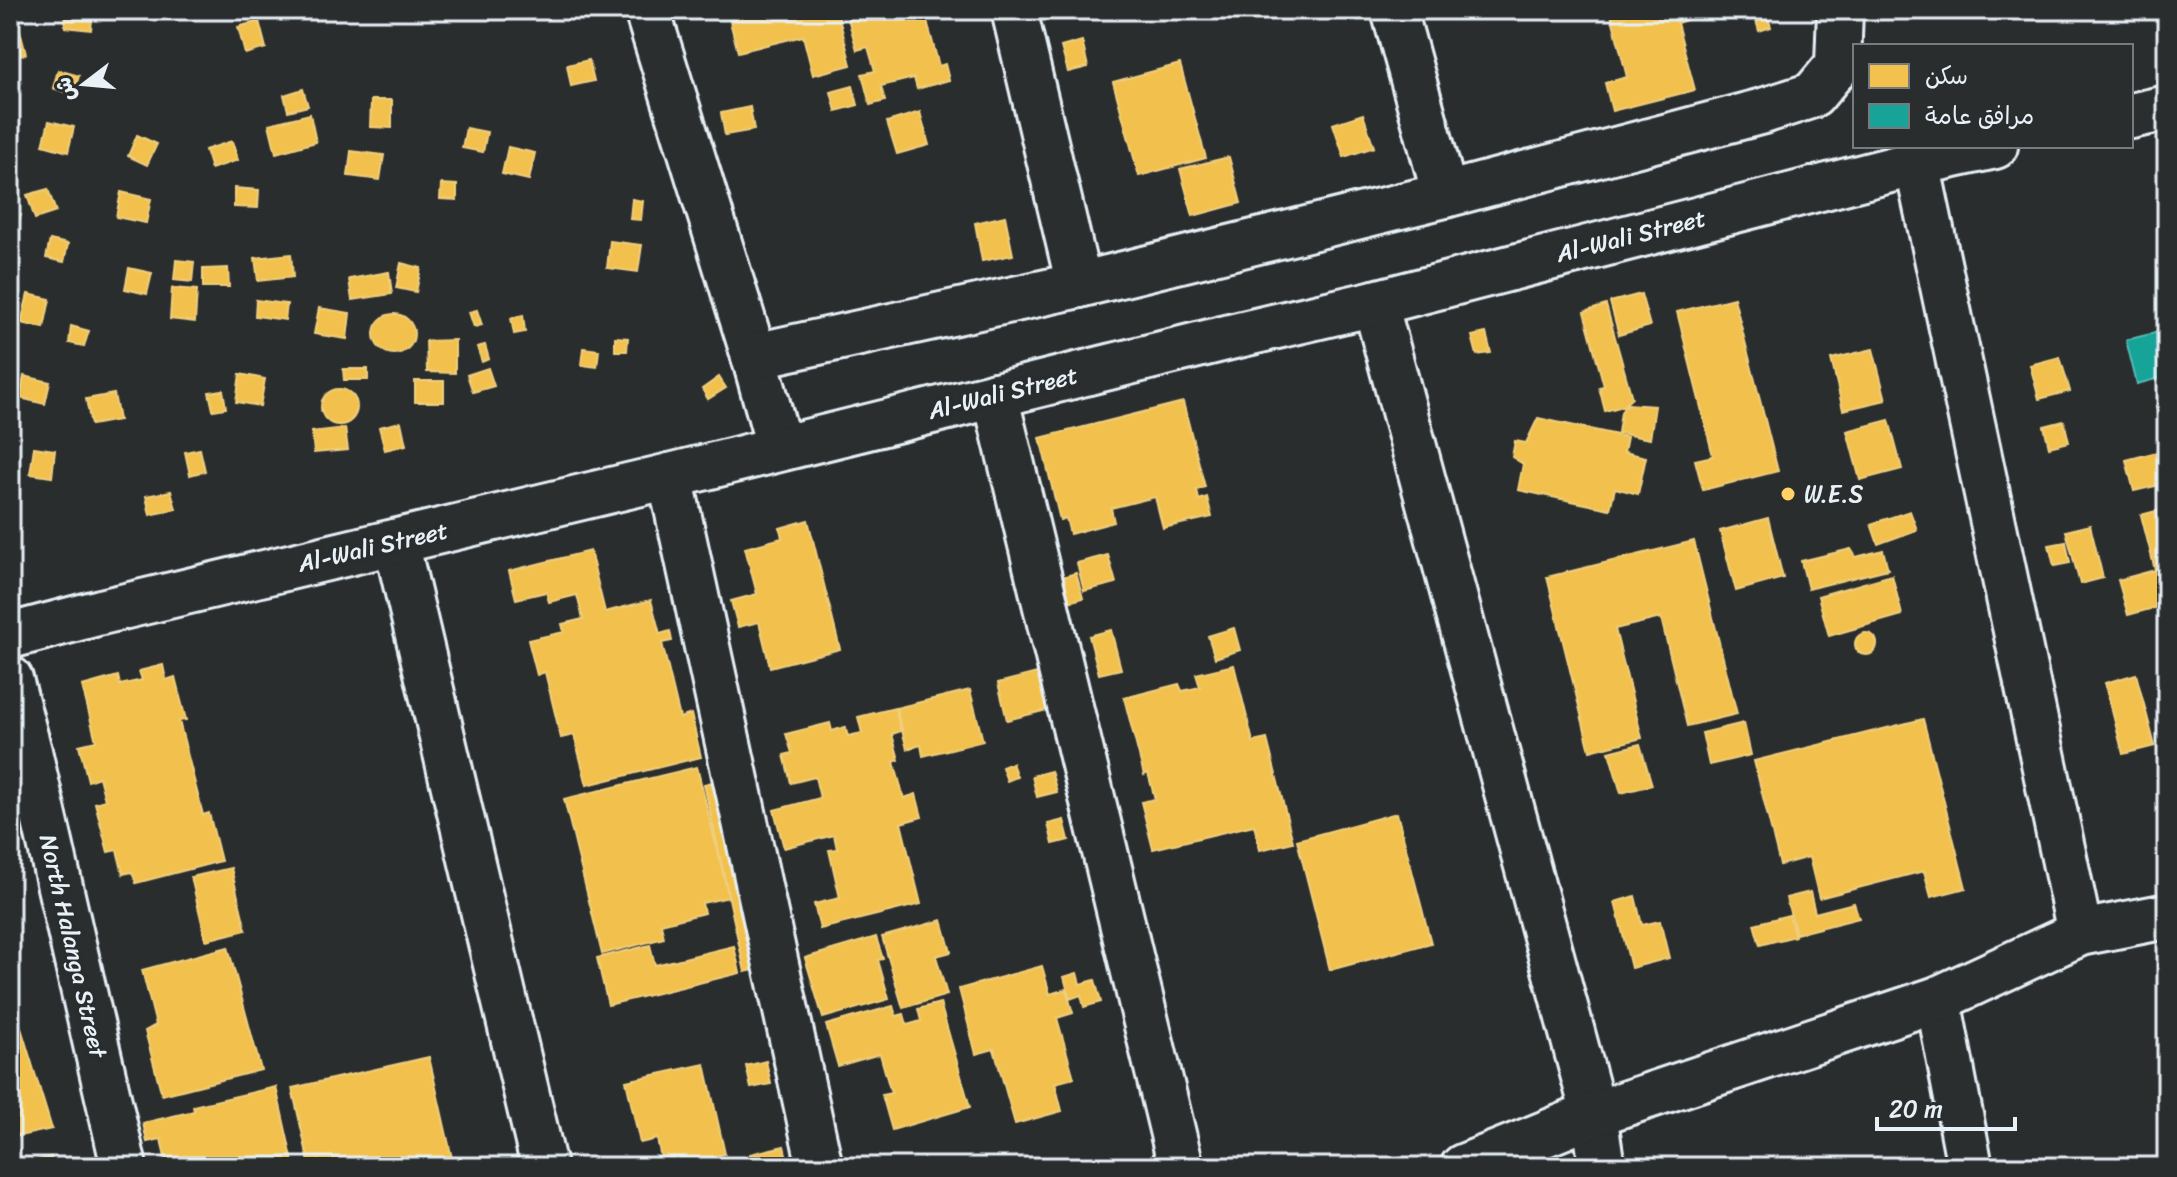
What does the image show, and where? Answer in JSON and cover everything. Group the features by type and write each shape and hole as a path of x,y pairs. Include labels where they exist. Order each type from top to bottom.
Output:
{"street":[{"path":"647,10 782,439"},
{"path":"1014,10 1079,285"},
{"path":"1394,10 1445,195"},
{"path":"759,373 1079,285 1445,195 1813,95 1838,65 1840,10"},
{"path":"2133,116 2167,108"},
{"name":"Al-Wali Street","path":"10,636 670,476 782,439 995,395 1375,303 1986,148"},
{"path":"1917,163 2080,933"},
{"path":"1375,303 1594,1114 1602,1167"},
{"path":"995,395 1181,1167"},
{"path":"670,476 820,1167"},
{"path":"396,542 544,1167"},
{"name":"North Halanga Street","path":"10,679 124,1167"},
{"path":"1463,1167 1594,1114 1938,999 2080,933 2167,916"},
{"path":"1938,999 1970,1167"}],"building: سكن":[{"path":"66,10 93,10 91,30 65,27"},
{"path":"727,10 837,10 851,65 813,75 803,36 738,52"},
{"path":"865,10 906,10 907,14 924,10 939,66 945,64 949,80 917,89 914,78 881,86 885,101 870,105 862,74 875,71 868,47 857,50 847,15"},
{"path":"1610,10 1686,10 1689,19 1677,23 1695,90 1612,111 1605,83 1627,77"},
{"path":"1753,10 1766,10 1771,27 1759,31"},
{"path":"259,21 266,48 245,54 238,27"},
{"path":"19,27 26,54 10,59 10,30"},
{"path":"1082,41 1088,67 1068,72 1061,47"},
{"path":"589,60 594,81 571,86 567,65"},
{"path":"1180,64 1206,158 1139,176 1113,82"},
{"path":"58,70 79,76 73,95 53,88"},
{"path":"853,86 858,105 836,111 831,92"},
{"path":"303,89 308,106 288,111 284,95"},
{"path":"371,100 392,100 392,128 370,127"},
{"path":"750,107 754,130 725,135 721,113"},
{"path":"10,108 17,108 16,126 10,126"},
{"path":"920,112 929,145 897,154 887,122"},
{"path":"310,114 316,142 276,153 269,124"},
{"path":"1363,114 1374,147 1344,157 1333,124"},
{"path":"49,121 74,127 68,152 43,145"},
{"path":"466,128 487,132 483,152 462,148"},
{"path":"137,135 157,144 147,165 128,156"},
{"path":"232,141 238,160 211,169 205,150"},
{"path":"508,147 535,153 529,180 502,174"},
{"path":"351,151 384,155 380,180 348,176"},
{"path":"1229,157 1241,203 1193,216 1180,169"},
{"path":"441,184 457,185 457,200 440,199"},
{"path":"234,188 259,190 258,208 234,207"},
{"path":"48,189 56,212 35,219 27,195"},
{"path":"121,192 151,199 146,223 116,217"},
{"path":"632,199 643,201 641,220 630,219"},
{"path":"10,211 21,215 16,229 10,227"},
{"path":"1005,216 1013,255 982,261 975,223"},
{"path":"50,240 68,244 64,262 46,258"},
{"path":"610,241 642,245 638,272 607,268"},
{"path":"291,254 293,277 258,281 255,258"},
{"path":"176,260 194,262 192,282 174,280"},
{"path":"401,263 421,268 416,292 396,288"},
{"path":"129,268 152,273 147,294 125,289"},
{"path":"228,268 229,287 203,287 203,269"},
{"path":"389,272 392,294 352,300 349,279"},
{"path":"172,288 197,290 195,322 170,319"},
{"path":"28,294 50,299 44,328 21,323"},
{"path":"1641,294 1650,326 1619,335 1610,302"},
{"path":"1734,298 1778,471 1703,490 1695,460 1713,456 1677,312"},
{"path":"256,300 287,304 285,320 255,316"},
{"path":"1606,305 1632,398 1623,406 1605,411 1599,387 1604,386 1584,312"},
{"path":"319,308 350,313 347,339 314,334"},
{"path":"477,310 482,325 474,327 469,312"},
{"path":"394,314 408,320 414,334 408,348 394,354 380,348 374,334 380,320"},
{"path":"523,315 525,332 514,334 511,318"},
{"path":"71,326 89,331 84,346 69,343"},
{"path":"1486,333 1491,353 1477,355 1472,336"},
{"path":"615,337 628,338 627,351 615,351"},
{"path":"455,340 455,373 427,372 426,341"},
{"path":"10,343 19,345 14,366 10,365"},
{"path":"485,345 489,359 482,362 477,347"},
{"path":"583,348 599,350 597,367 581,365"},
{"path":"1873,349 1886,400 1843,410 1831,359"},
{"path":"2060,357 2070,391 2039,399 2030,365"},
{"path":"488,368 494,386 473,392 467,375"},
{"path":"343,369 368,369 368,380 344,380"},
{"path":"240,374 265,379 260,406 236,402"},
{"path":"24,376 50,382 45,404 20,398"},
{"path":"719,377 726,388 708,399 702,389"},
{"path":"415,381 444,381 444,402 415,402"},
{"path":"339,389 352,394 357,407 352,420 339,425 326,420 321,407 326,394"},
{"path":"223,390 226,408 213,410 209,392"},
{"path":"114,394 119,420 91,425 86,399"},
{"path":"1183,402 1205,487 1197,490 1199,500 1207,497 1212,517 1163,528 1155,497 1111,508 1114,522 1070,534 1066,518 1060,520 1040,438"},
{"path":"1627,404 1655,406 1650,439 1618,433 1621,412"},
{"path":"2167,404 2167,426 2162,427 2156,406"},
{"path":"1538,418 1627,437 1624,452 1646,457 1638,494 1615,488 1610,509 1518,490 1523,464 1512,457 1515,441 1526,443"},
{"path":"1889,420 1902,469 1860,480 1847,431"},
{"path":"2064,421 2069,442 2049,447 2044,426"},
{"path":"401,422 406,445 385,450 379,427"},
{"path":"345,428 348,450 314,453 312,432"},
{"path":"34,447 55,450 52,477 30,474"},
{"path":"200,449 205,471 190,475 185,452"},
{"path":"2157,452 2164,484 2134,491 2126,460"},
{"path":"171,491 176,509 150,515 146,496"},
{"path":"2167,508 2167,628 2161,606 2128,615 2118,580 2155,570 2141,515"},
{"path":"1910,511 1917,530 1878,544 1871,524"},
{"path":"1768,518 1783,578 1736,591 1720,531"},
{"path":"808,520 840,649 770,667 759,622 738,627 731,601 757,594 745,548 782,538 780,528"},
{"path":"2090,525 2103,578 2080,584 2066,531"},
{"path":"1694,541 1737,714 1687,726 1661,618 1615,629 1642,738 1590,751 1547,577"},
{"path":"2066,542 2070,563 2054,566 2049,545"},
{"path":"1851,549 1856,557 1883,550 1888,569 1808,589 1801,561"},
{"path":"590,551 605,612 651,600 660,634 670,631 672,641 662,643 680,718 691,714 701,757 587,785 574,735 561,738 545,672 537,675 528,640 564,632 562,624 583,619 577,595 549,602 546,592 516,599 509,571"},
{"path":"1108,555 1116,583 1084,591 1077,563"},
{"path":"1076,573 1083,598 1061,604 1055,579"},
{"path":"1892,575 1902,615 1829,636 1818,596"},
{"path":"1234,628 1240,650 1215,658 1208,636"},
{"path":"1111,630 1121,669 1099,674 1089,636"},
{"path":"1862,633 1870,633 1877,644 1870,655 1862,655 1855,648 1855,640"},
{"path":"163,665 166,680 175,677 186,720 179,721 203,815 209,813 221,861 136,883 132,872 123,874 117,850 108,852 95,803 105,800 99,777 88,781 79,745 96,741 82,686 118,676 120,685 142,680 139,671"},
{"path":"1234,665 1253,742 1267,739 1293,842 1260,850 1254,825 1153,849 1141,802 1155,799 1148,773 1144,775 1124,698 1179,684 1182,691 1200,687 1196,674"},
{"path":"1037,673 1047,710 1007,720 998,683"},
{"path":"2136,674 2155,746 2123,754 2105,683"},
{"path":"970,690 983,741 923,756 921,745 907,749 896,708"},
{"path":"895,708 901,731 892,734 899,760 894,762 904,798 916,794 922,817 901,823 921,904 820,929 814,904 840,898 829,850 837,849 834,835 784,848 774,810 820,798 815,777 791,783 784,755 792,753 786,734 830,723 832,731 845,727 848,736 862,733 858,717"},
{"path":"1923,719 1966,888 1931,897 1924,871 1819,898 1809,857 1780,865 1754,761"},
{"path":"1744,723 1751,755 1709,765 1702,733"},
{"path":"1640,744 1652,785 1621,793 1609,752"},
{"path":"1012,763 1017,777 1007,781 1002,767"},
{"path":"697,767 729,897 702,903 704,913 661,924 664,938 602,954 564,799"},
{"path":"1051,771 1057,792 1037,797 1032,776"},
{"path":"721,780 762,968 745,972 704,784"},
{"path":"1397,813 1431,943 1330,970 1297,840"},
{"path":"1064,820 1069,840 1053,844 1048,824"},
{"path":"231,868 246,930 206,940 191,877"},
{"path":"1810,892 1815,913 1854,903 1859,918 1796,934 1786,898"},
{"path":"1635,896 1642,925 1660,921 1669,958 1631,968 1615,902"},
{"path":"1789,915 1795,936 1760,945 1754,924"},
{"path":"942,920 951,952 936,956 947,995 903,1008 882,937"},
{"path":"876,937 883,959 878,960 889,999 823,1018 805,958"},
{"path":"650,945 655,965 734,946 740,973 608,1005 597,958"},
{"path":"228,947 261,1070 162,1095 145,1031 156,1025 142,970"},
{"path":"1042,966 1050,994 1066,989 1073,1013 1057,1018 1074,1078 1055,1083 1062,1111 1015,1124 994,1049 976,1054 959,989"},
{"path":"1077,973 1080,984 1095,980 1101,1002 1084,1007 1081,995 1070,999 1064,977"},
{"path":"10,992 52,1129 10,1138"},
{"path":"940,1003 970,1107 892,1130 882,1095 891,1093 880,1054 838,1066 826,1025 893,1006 896,1016 904,1014 907,1025 921,1021 918,1009"},
{"path":"429,1057 454,1167 310,1167 292,1088"},
{"path":"766,1061 771,1084 751,1088 746,1066"},
{"path":"705,1064 725,1154 663,1167 657,1139 640,1143 626,1081"},
{"path":"276,1087 294,1167 167,1167 161,1139 147,1142 143,1123 194,1111 193,1106"},
{"path":"784,1146 789,1167 753,1167 750,1154"},
{"path":"51,1157 54,1167 10,1167 10,1166"}],"building: مرافق عامة":[{"path":"2167,330 2167,376 2137,384 2126,340"}],"place":[{"name":"W.E.S","path":"1788,494"}]}
